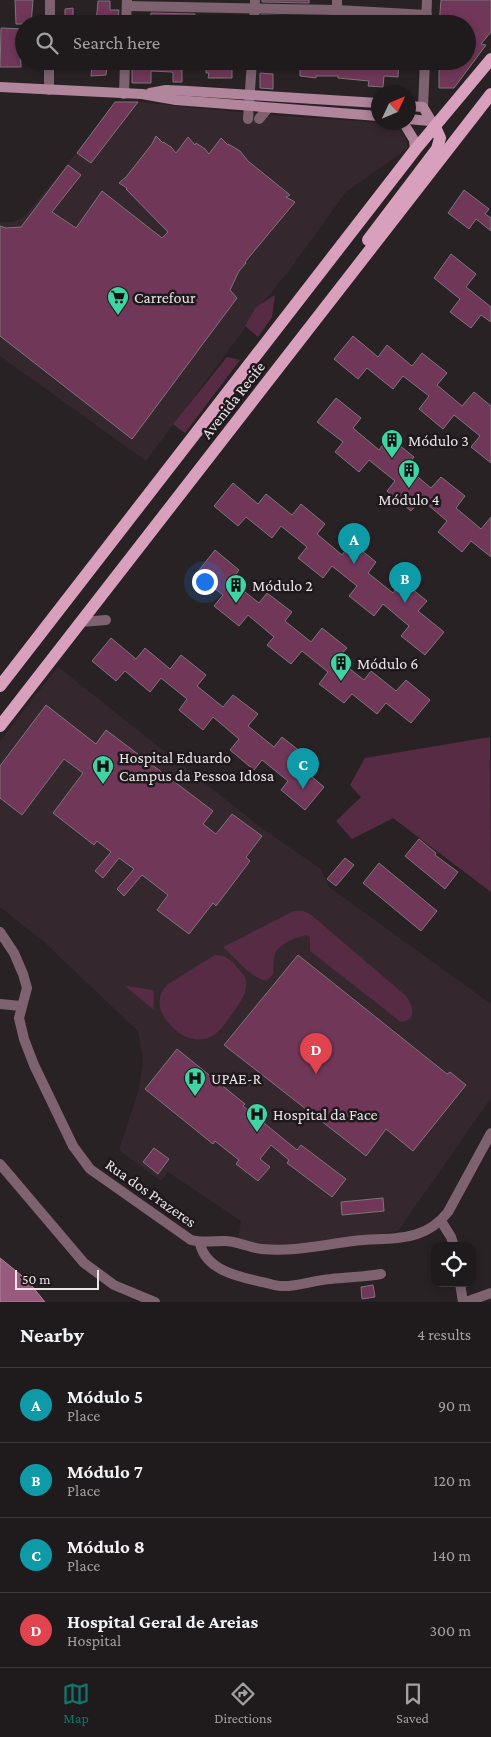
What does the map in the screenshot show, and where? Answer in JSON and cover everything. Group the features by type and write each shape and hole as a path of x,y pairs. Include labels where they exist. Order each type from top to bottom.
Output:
{"main road":[{"name":"Avenida Recife","path":"0,686 415,150 432,124 491,59"},
{"path":"0,87 124,94 142,94 166,90 371,103"},
{"path":"142,94 176,100 371,115"},
{"name":"Avenida Recife","path":"0,726 491,94"},
{"path":"348,280 356,258 365,244 437,149 440,138 423,107 416,107"},
{"path":"416,121 432,124"},
{"path":"409,130 412,134 415,150"}],"street":[{"path":"50,0 50,15"},
{"path":"426,15 427,0"},
{"path":"127,3 337,5 401,15"},
{"path":"49,90 50,70"},
{"path":"124,94 125,70"},
{"path":"248,119 251,70"},
{"path":"423,107 425,70"},
{"path":"259,119 268,108"},
{"path":"81,622 106,620"},
{"name":"Rua dos Prazeres","path":"0,932 4,947 23,974 27,988 19,1018 20,1027 34,1065 73,1146 90,1169 191,1240 200,1243 225,1241 262,1249 314,1248 353,1241 406,1236 428,1229 441,1221"},
{"path":"0,1004 22,1006"},
{"path":"453,1242 441,1221 491,1134"},
{"path":"0,1164 84,1263 114,1285 155,1302"},
{"path":"200,1243 209,1259 227,1273 281,1286 332,1278 355,1278 381,1274"},
{"path":"461,1287 464,1302 491,1293"}],"shaded area":[{"path":"115,102 138,102 269,115 371,122 371,130 400,130 404,135 408,148 346,192 146,461 0,356 0,221 13,222 24,217"},
{"path":"275,295 272,317 258,337 245,326 256,307"},
{"path":"227,357 240,360 185,433 173,424"},
{"path":"58,667 263,829 321,869 329,887 491,1004 491,1098 398,1231 304,1245 274,1246 238,1239 241,1221 168,1172 161,1181 119,1150 139,1089 143,1059 138,1031 44,942 0,907 0,741"},
{"path":"490,737 491,892 393,818 352,839 336,821 361,797 350,785 365,758"},
{"path":"294,911 303,911 310,914 405,995 412,1007 410,1018 401,1022 310,951 310,937 306,935 288,942 277,950 274,956 273,974 266,980 253,975 224,948"},
{"path":"215,955 224,956 233,963 245,978 246,988 238,1005 220,1030 208,1038 193,1039 179,1033 167,1022 160,1007 161,995 168,984"},
{"path":"125,986 153,990 154,1010"},
{"path":"0,1258 27,1280 45,1302 0,1302"}],"building":[{"path":"15,0 33,0 32,15 16,15"},
{"path":"262,0 309,0 309,3 262,2"},
{"path":"441,0 491,0 491,32 481,44 486,45 476,58 476,15 440,15"},
{"path":"98,1 110,1 110,10 119,10 118,15 97,15"},
{"path":"73,8 73,15 65,15 65,9"},
{"path":"151,13 195,14 195,15 151,15"},
{"path":"1,28 15,29 15,67 0,67"},
{"path":"92,70 107,70 106,75 91,76"},
{"path":"132,70 182,70 182,82 173,82 172,72 151,71 151,83 132,83"},
{"path":"206,70 232,70 232,78 208,78 209,73 206,73"},
{"path":"300,70 398,70 398,77 384,76 383,85 371,86 368,86 369,81 338,78 338,76 316,76 316,78 300,76"},
{"path":"439,70 467,70 454,88 439,88"},
{"path":"260,73 273,74 273,89 260,88"},
{"path":"115,102 138,102 91,163 77,153"},
{"path":"156,136 176,153 188,137 195,145 196,143 209,154 221,138 228,145 240,151 248,161 290,195 286,197 295,202 245,262 230,290 237,298 132,439 0,336 0,226 6,228 21,227 68,165 81,175 52,212 76,228 102,191 162,238 168,232 127,188 119,183 152,144"},
{"path":"464,190 489,209 485,214 491,218 491,231 476,219 469,229 448,213"},
{"path":"451,254 476,274 466,287 491,307 491,322 481,315 471,328 450,312 460,299 434,278"},
{"path":"353,336 378,357 387,345 412,366 422,353 447,373 437,385 462,406 474,392 491,406 491,463 471,447 480,436 454,415 443,429 419,409 429,396 403,376 393,389 367,368 358,379 334,359"},
{"path":"336,398 361,418 353,428 379,450 389,437 414,457 406,467 431,488 441,477 465,496 456,508 481,529 491,517 491,557 471,541 462,552 438,532 447,521 421,499 411,511 387,491 395,481 369,460 359,472 335,452 343,442 317,422"},
{"path":"233,483 258,504 266,494 292,515 301,504 325,524 317,534 342,555 351,542 376,562 368,573 393,593 402,581 427,601 418,611 444,632 425,655 401,636 409,626 383,604 374,616 349,596 357,586 332,566 323,578 298,558 307,547 281,526 272,538 246,517 238,526 214,506"},
{"path":"215,550 239,570 231,581 259,603 267,593 292,612 285,621 311,642 322,628 347,648 337,659 364,680 371,671 396,691 406,680 430,700 411,723 386,703 377,714 352,694 344,703 319,684 328,672 302,651 291,664 267,645 274,637 248,615 239,626 214,606 223,595 196,574"},
{"path":"111,638 136,659 145,648 170,669 181,655 206,675 197,686 223,707 233,695 258,714 248,726 274,747 282,737 307,757 299,766 324,787 305,810 281,790 288,781 262,760 254,770 230,750 239,739 213,717 203,730 179,710 187,699 161,678 150,692 125,671 116,681 92,661"},
{"name":"Hospital Eduardo Campus da Pessoa Idosa","path":"46,705 96,744 106,730 213,811 203,824 216,834 232,814 262,836 246,857 250,861 216,906 213,903 189,934 157,910 168,895 142,875 124,896 117,889 134,869 119,858 103,878 95,871 111,852 97,841 94,845 53,813 83,773 64,759 22,815 0,798 0,766"},
{"path":"419,839 436,853 435,855 458,872 445,889 405,856"},
{"path":"345,858 354,865 336,886 327,879"},
{"path":"379,863 437,911 421,931 363,883"},
{"path":"298,955 447,1074 450,1072 466,1085 413,1151 386,1129 366,1156 224,1045"},
{"path":"177,1049 245,1104 243,1106 297,1150 301,1145 346,1179 332,1197 287,1163 289,1160 271,1145 260,1159 270,1167 258,1181 236,1164 239,1160 215,1141 213,1144 145,1089"},
{"path":"154,1148 169,1159 158,1174 143,1162"},
{"path":"383,1198 384,1211 342,1215 341,1202"},
{"path":"373,1285 375,1297 362,1299 361,1287"}],"place":[{"name":"Carrefour","path":"118,316"},
{"name":"Módulo 3","path":"392,459"},
{"name":"Módulo 4","path":"409,489"},
{"name":"Módulo 5","path":"354,564"},
{"name":"Módulo 7","path":"405,603"},
{"name":"Módulo 2","path":"236,604"},
{"name":"Módulo 6","path":"341,682"},
{"name":"Hospital Eduardo Campus da Pessoa Idosa","path":"103,785"},
{"name":"Módulo 8","path":"303,789"},
{"name":"Hospital Geral de Areias","path":"316,1074"},
{"name":"UPAE-R","path":"195,1097"},
{"name":"Hospital da Face","path":"257,1133"}]}
